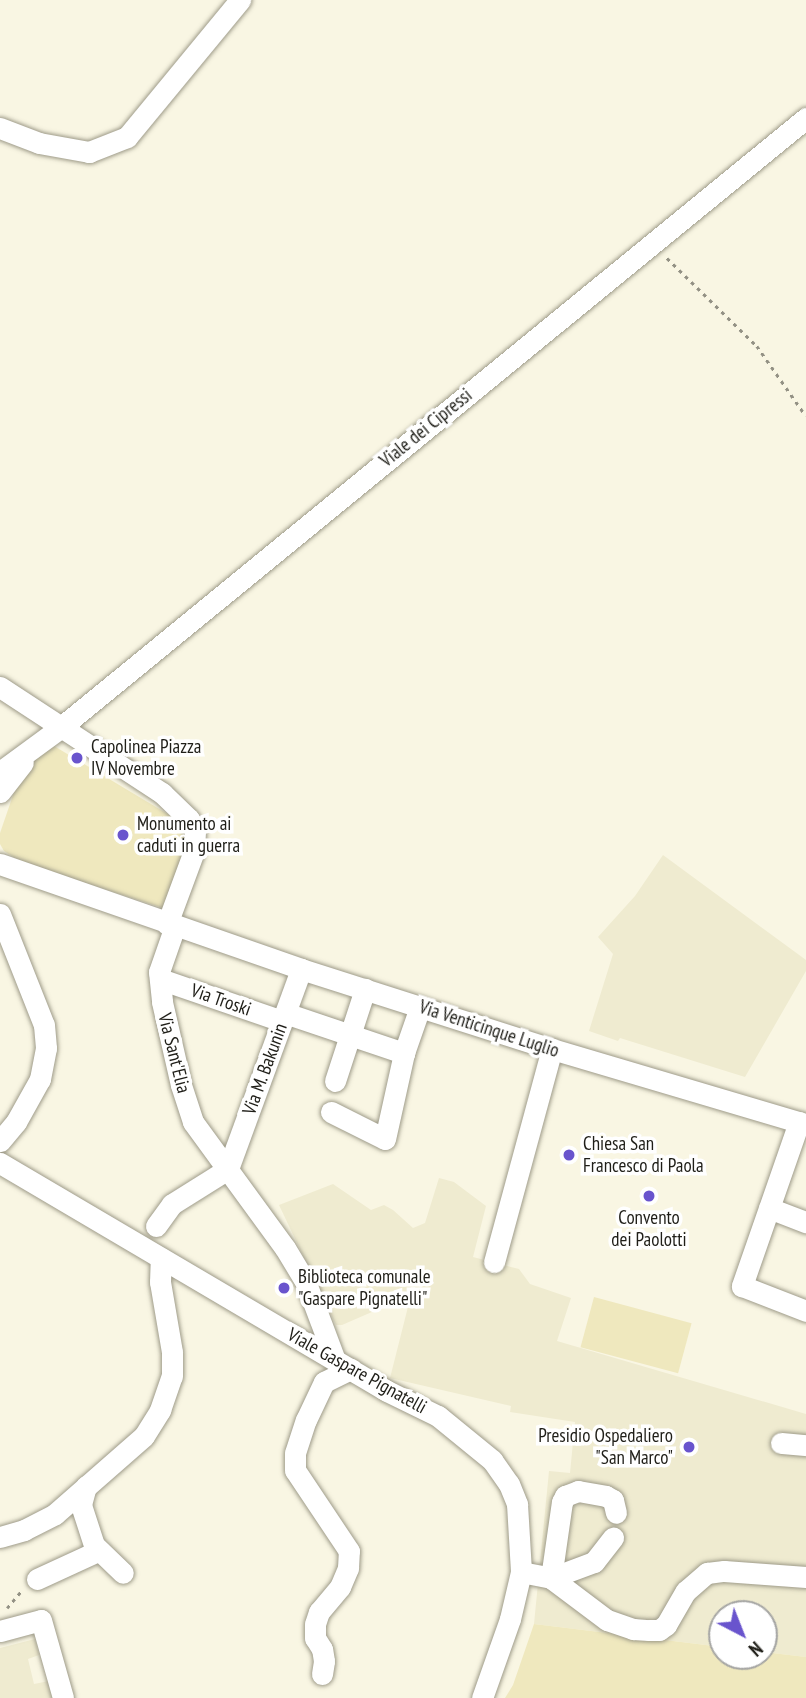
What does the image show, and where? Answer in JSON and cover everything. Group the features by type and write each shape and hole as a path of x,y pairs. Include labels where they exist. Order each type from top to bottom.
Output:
{"street":[{"path":"0,128 39,143 89,152 127,137 240,0"},
{"name":"Viale dei Cipressi","path":"53,733 806,118"},
{"name":"Via Sant'Elia","path":"0,687 53,733 162,793 189,819 195,831 194,851 159,972 162,1002 181,1085 193,1122 285,1248 306,1283 343,1364"},
{"path":"0,772 53,733"},
{"path":"0,792 53,733"},
{"name":"Via Venticinque Luglio","path":"4,866 301,969 552,1049 803,1123"},
{"path":"0,914 40,1014 46,1048 40,1079 16,1122 0,1141"},
{"name":"Via M. Bakunin","path":"228,1169 301,969"},
{"name":"Via Troski","path":"160,979 404,1053"},
{"path":"335,1081 365,989"},
{"path":"331,1112 385,1139 404,1053 420,1007"},
{"path":"494,1262 552,1049"},
{"path":"803,1123 742,1286 806,1311"},
{"name":"Viale Gaspare Pignatelli","path":"0,1163 343,1364 438,1416 492,1460 509,1484 517,1504 521,1572 510,1619 482,1698"},
{"path":"156,1226 172,1204 228,1169"},
{"path":"769,1208 806,1222"},
{"path":"0,1537 44,1521 144,1436 160,1410 168,1387 172,1352 160,1282 161,1258"},
{"path":"321,1674 323,1650 315,1638 315,1624 319,1612 340,1587 348,1568 349,1551 295,1469 295,1454 306,1420 324,1382 343,1364"},
{"path":"781,1443 806,1445"},
{"path":"86,1486 81,1505 84,1521 98,1551 123,1573"},
{"path":"551,1577 565,1496 578,1491 606,1496 613,1500 616,1513"},
{"path":"551,1577 594,1562 613,1538"},
{"path":"37,1579 98,1551"},
{"path":"521,1572 551,1577 607,1620 633,1629 649,1630 659,1630 666,1625 686,1591 707,1573 724,1571 806,1577"},
{"path":"3,1620 41,1620 62,1698"}],"path":[{"path":"656,240 670,265 757,346 806,415"},
{"path":"3,1620 22,1590 37,1579"}],"shaded area":[{"path":"54,746 171,816 184,829 186,845 163,908 21,862 4,851 0,844 0,833 22,769"},
{"path":"663,855 806,960 806,971 745,1077 589,1031 613,954 598,937 635,896"},
{"name":"Presidio Ospedaliero \"San Marco\"","path":"439,1178 454,1182 486,1206 473,1257 519,1269 530,1284 571,1298 557,1341 806,1414 806,1657 778,1654 778,1600 708,1600 708,1645 534,1624 549,1471 570,1473 575,1422 510,1412 511,1406 390,1378 411,1295 342,1325 336,1325 279,1205 333,1184 371,1210 384,1205 413,1228 425,1223"},
{"path":"594,1297 692,1323 678,1373 581,1347"},
{"path":"534,1624 708,1645 708,1670 778,1670 778,1654 806,1657 806,1698 505,1698 513,1685"},
{"path":"35,1639 39,1655 28,1659 34,1684 49,1681 54,1698 0,1698 0,1648"}],"place":[{"name":"Capolinea Piazza IV Novembre","path":"77,758"},
{"name":"Monumento ai caduti in guerra","path":"123,835"},
{"name":"Chiesa San Francesco di Paola","path":"569,1155"},
{"name":"Convento dei Paolotti","path":"649,1196"},
{"name":"Biblioteca comunale \"Gaspare Pignatelli\"","path":"284,1288"},
{"name":"Presidio Ospedaliero \"San Marco\"","path":"689,1447"}]}
